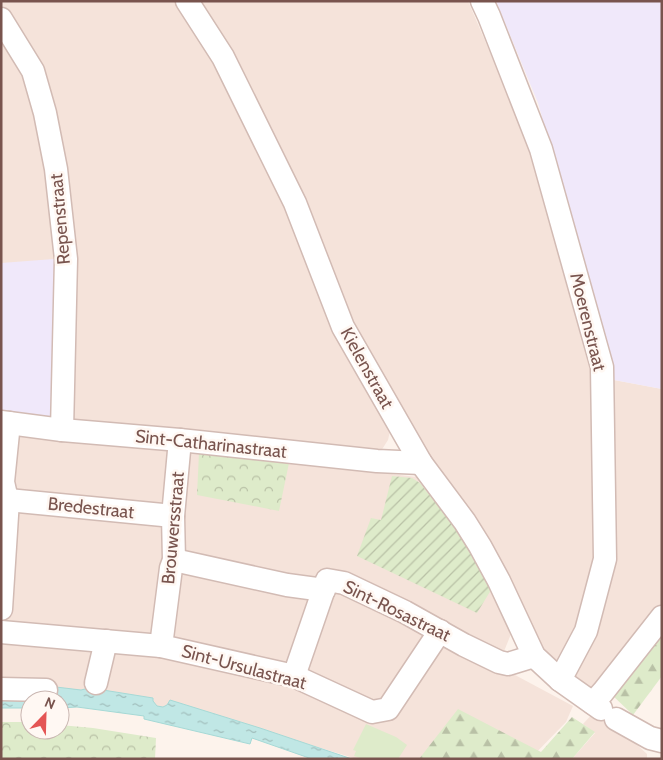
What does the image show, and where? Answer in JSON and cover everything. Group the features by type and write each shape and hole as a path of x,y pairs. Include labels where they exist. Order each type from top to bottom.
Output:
{"street":[{"name":"Kielenstraat","path":"187,1 223,57 295,203 343,327 421,463 465,522 480,546 499,581 534,656 560,680 603,711 650,738 662,741"},
{"name":"Moerenstraat","path":"482,1 541,149 602,368 605,559 586,630 560,680"},
{"name":"Repenstraat","path":"1,19 32,71 46,113 56,169 66,259 62,430"},
{"name":"Sint-Catharinastraat","path":"5,423 377,461 421,463"},
{"path":"1,609 5,423"},
{"name":"Brouwersstraat","path":"161,646 171,568 174,560 173,516 180,440"},
{"name":"Bredestraat","path":"4,488 173,516"},
{"name":"Sint-Rosastraat","path":"174,560 287,585 324,590 327,580 344,583 405,612 464,646 499,662 508,664 534,656"},
{"path":"294,676 324,590"},
{"path":"603,711 603,692 662,617"},
{"name":"Sint-Ursulastraat","path":"1,632 161,646 294,676 372,712 388,709 440,631"},
{"path":"96,683 106,641"},
{"path":"1,689 46,690"}],"shaded area":[{"path":"1,1 179,1 222,68 391,427 388,440 379,454 67,425 61,179 1,11"},
{"path":"199,1 468,1 510,99 527,133 594,369 599,553 565,663 556,662 542,647 397,415"},
{"path":"496,1 662,1 662,389 614,380 614,374 538,103"},
{"path":"1,28 40,114 60,258 56,422 1,416"},
{"path":"54,259 56,269 52,417 1,413 1,263"},
{"path":"614,380 662,389 662,603 593,690 569,674 611,513"},
{"path":"1,429 417,477 465,534 513,629 498,666 573,706 566,722 530,759 357,759 175,704 164,709 70,700 70,690 20,690 20,696 1,694"},
{"path":"596,710 647,754 647,759 572,759 595,733 583,724"}],"green space":[{"path":"199,453 289,463 279,511 197,495"},
{"path":"392,476 412,478 420,483 463,537 491,590 477,613 357,556 371,518 381,520"},
{"path":"662,633 662,676 633,715 611,694"},
{"path":"458,709 541,752 572,717 595,732 572,759 419,759"},
{"path":"1,722 20,722 20,740 70,740 70,726 156,738 155,759 1,759"},
{"path":"366,724 396,737 407,745 398,759 363,759 354,756 356,751 353,750"}],"water":[{"path":"56,687 103,690 153,698 157,706 163,707 170,700 352,759 312,759 252,738 250,744 144,719 144,716 70,707 70,690 38,690"},
{"path":"20,693 20,708 1,708 1,696"}]}
